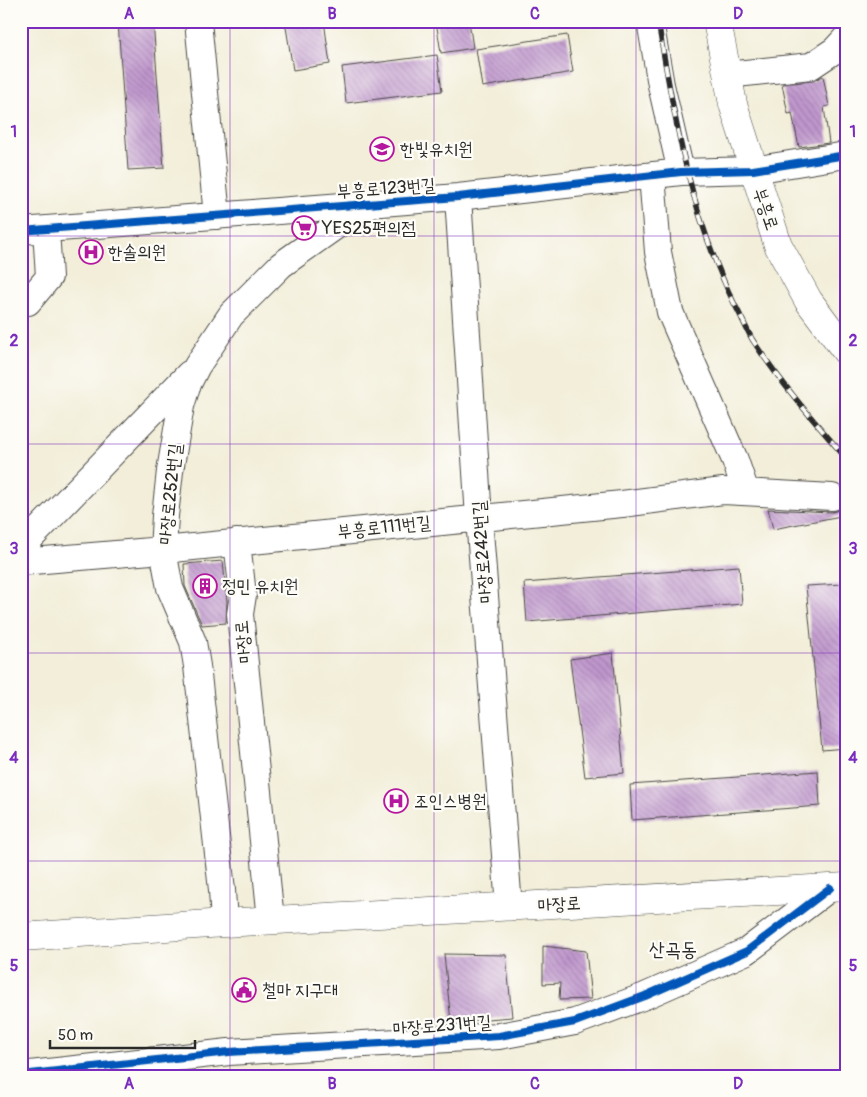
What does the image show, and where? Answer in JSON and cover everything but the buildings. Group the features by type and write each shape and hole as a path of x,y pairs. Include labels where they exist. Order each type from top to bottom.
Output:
{"main road":[{"name":"부흥로","path":"717,21 733,104 778,245 808,300 846,350"},
{"name":"마장로","path":"21,937 271,920 838,887"}],"street":[{"path":"198,21 217,216"},
{"path":"650,21 664,102 681,172"},
{"path":"727,75 811,66 835,50 846,38"},
{"name":"부흥로123번길","path":"33,230 458,197 681,172 753,170 846,155"},
{"path":"652,176 658,252 670,312 735,460 746,492"},
{"name":"마장로242번길","path":"458,197 479,518 509,907"},
{"name":"마장로252번길","path":"224,923 197,666 193,642 170,588 163,550 170,471 182,406 187,386 197,366 231,316 281,265 336,226 374,204"},
{"path":"28,302 49,277 33,230"},
{"path":"21,548 197,366"},
{"name":"부흥로111번길","path":"21,562 163,550 622,504 723,491 832,498"},
{"name":"마장로","path":"237,542 243,595 240,614 271,920"},
{"name":"마장로231번길","path":"21,1075 229,1052 499,1036 575,1022 645,996 747,951 838,887"}],"railway":[{"path":"658,21 686,166 707,237 720,272 752,339 762,355 846,458"}],"cycle path":[{"path":"21,231 458,197 681,172 753,170 846,155"},
{"path":"21,1075 229,1052 499,1036 575,1022 645,996 747,951 830,888"}],"place":[{"name":"한빛유치원","path":"382,149"},
{"name":"YES25편의점","path":"304,228"},
{"name":"한솔의원","path":"91,252"},
{"name":"정민 유치원","path":"205,586"},
{"name":"조인스병원","path":"396,801"},
{"name":"철마 지구대","path":"244,990"}],"district":[{"name":"산곡동","path":"673,949"}]}
